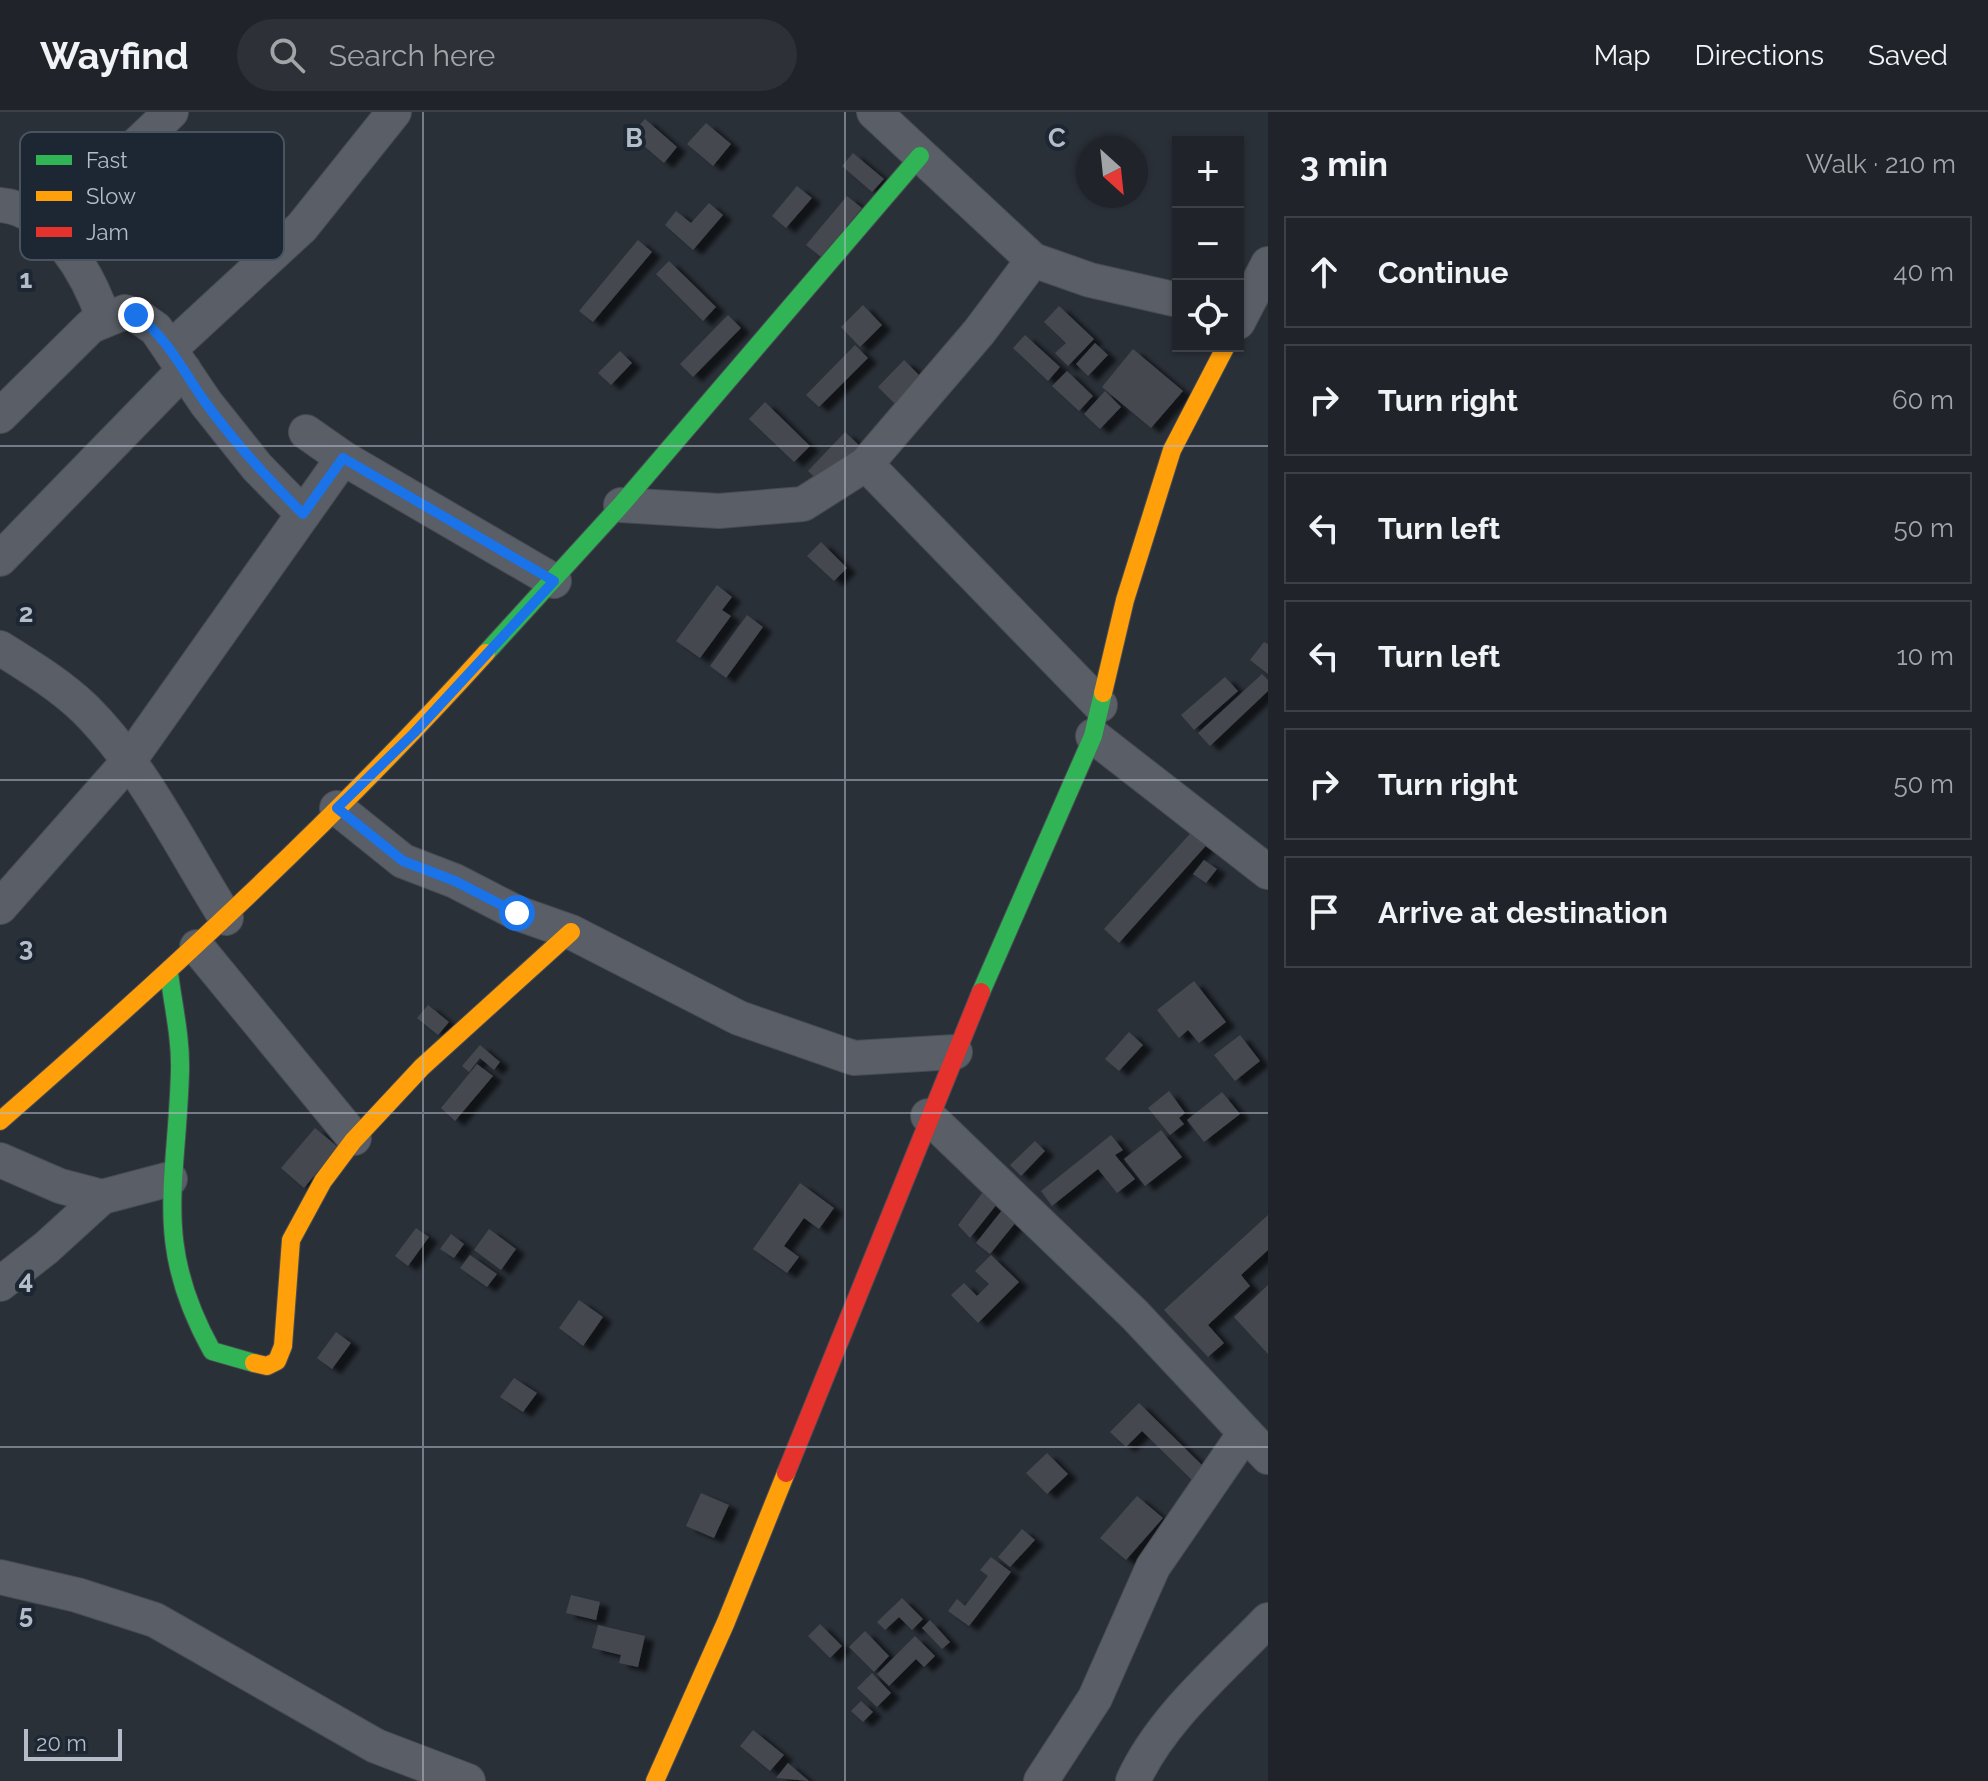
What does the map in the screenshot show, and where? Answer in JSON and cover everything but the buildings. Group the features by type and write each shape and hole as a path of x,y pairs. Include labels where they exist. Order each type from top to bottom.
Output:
{"street":[{"path":"150,132 171,112"},
{"path":"284,246 394,112"},
{"path":"885,115 920,156 1033,260 1090,280 1172,299"},
{"path":"0,1121 197,947 414,733 621,505 920,156"},
{"path":"0,205 14,206 20,210"},
{"path":"73,260 84,273 104,320"},
{"path":"0,559 177,360 271,260"},
{"path":"621,505 719,511 803,504 866,464 979,332 1033,260"},
{"path":"1244,306 1268,264"},
{"path":"0,416 91,326 125,312 136,315 156,329 257,467 303,514"},
{"path":"655,1781 772,1509 928,1116 1096,721 1125,600 1172,450 1223,352"},
{"path":"306,432 343,458 554,581"},
{"path":"0,907 128,762 343,458"},
{"path":"866,464 1096,721 1268,872"},
{"path":"0,648 32,667 84,709 128,762 226,918"},
{"path":"337,808 403,861 455,881 517,913 571,932 739,1018 854,1058 955,1052"},
{"path":"169,973 180,1069 170,1179 171,1251 190,1317 212,1351 267,1366 277,1361 284,1342 287,1281 295,1227 354,1138 571,932"},
{"path":"197,947 354,1138"},
{"path":"928,1116 1135,1315 1262,1449 1153,1567 1095,1698 1041,1781"},
{"path":"0,1160 60,1186 102,1197"},
{"path":"0,1284 46,1248 102,1197 170,1179"},
{"path":"0,1577 77,1595 155,1620 376,1746 468,1781"},
{"path":"1107,1781 1139,1768 1199,1691 1268,1620"}],"traffic: fast":[{"path":"486,653 621,505 920,156"},
{"path":"981,992 1093,736 1103,693"},
{"path":"169,973 180,1059 172,1213 181,1278 193,1313 212,1351 254,1363"}],"traffic: slow":[{"path":"1103,693 1125,600 1172,450 1223,352"},
{"path":"0,1121 250,894 370,776 486,653"},
{"path":"254,1363 267,1366 277,1361 283,1346 291,1240 323,1181 353,1141 422,1067 571,932"},
{"path":"655,1781 726,1622 786,1473"}],"traffic: jam":[{"path":"786,1473 981,992"}],"route":[{"path":"136,315 156,329 206,403 257,467 303,514 343,458 554,581 414,733 337,808 403,861 455,881 517,913"}]}
